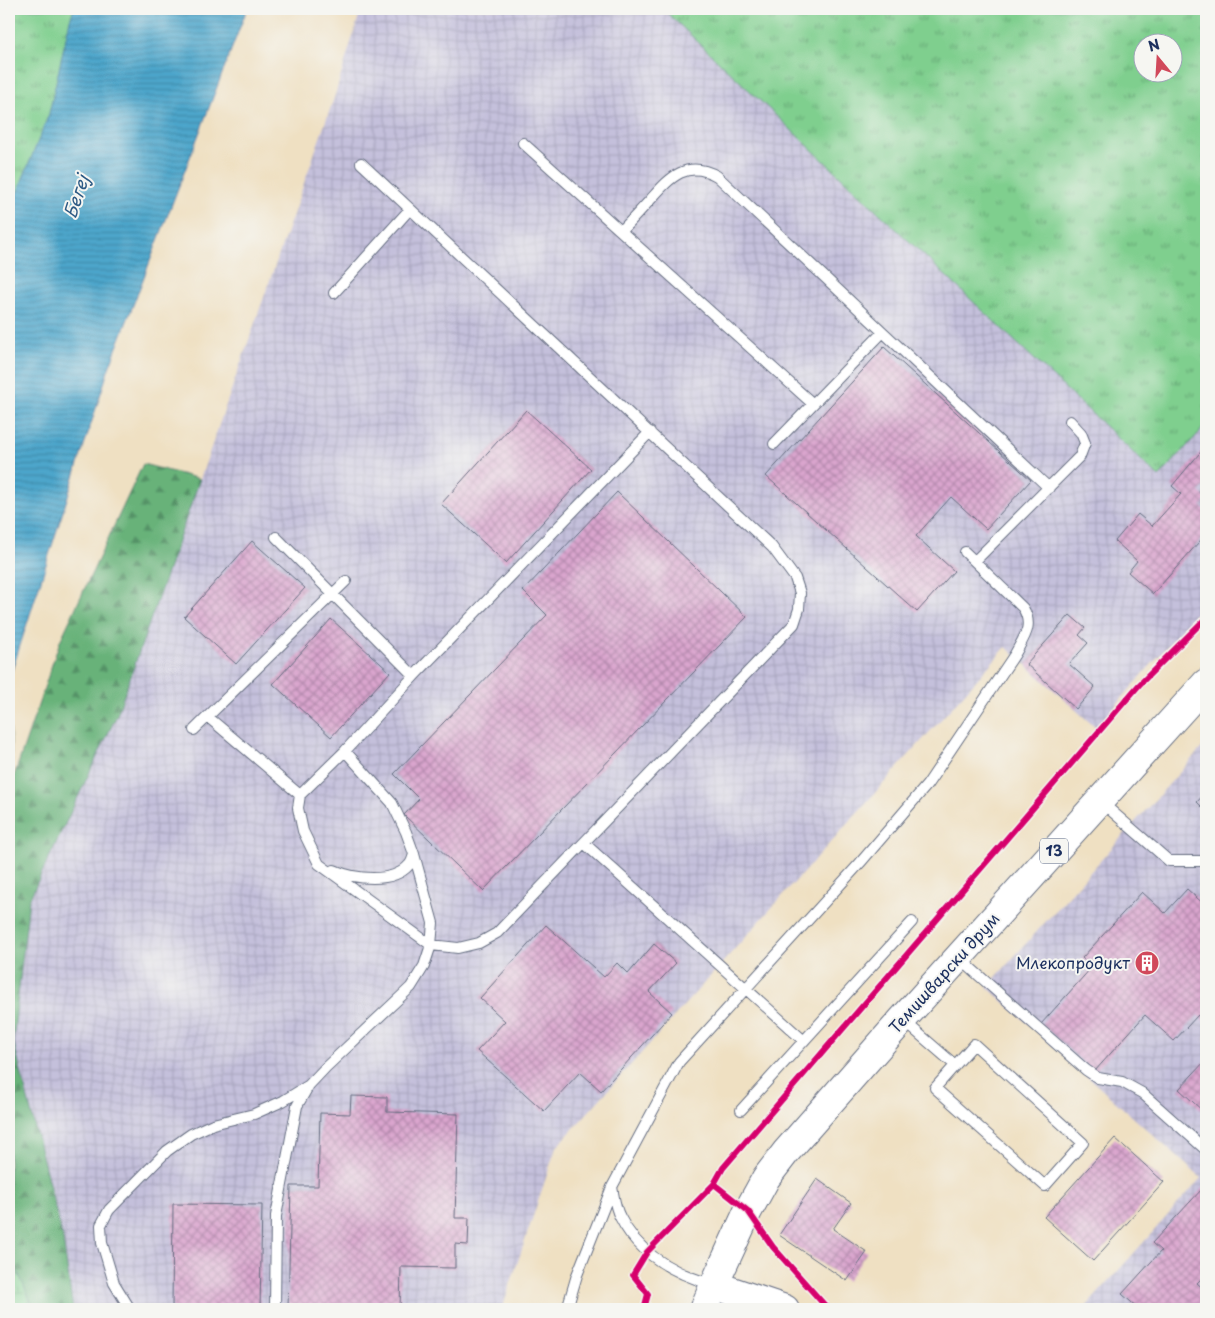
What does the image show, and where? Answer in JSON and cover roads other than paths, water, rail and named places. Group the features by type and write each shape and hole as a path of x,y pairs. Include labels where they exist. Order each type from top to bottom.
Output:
{"main road":[{"name":"Темишварски друм","path":"709,1297 736,1236 766,1178 786,1152 958,957 1206,682"},
{"path":"709,1297 785,1309"}],"lane":[{"path":"524,143 813,404"},
{"path":"361,163 650,432 772,547 786,563 795,578 800,593 799,609 794,624 497,933 479,943 458,948 430,945 319,864 303,831 298,808 300,795 345,751 414,676 650,432"},
{"path":"621,231 671,178 693,169 707,170 717,176 1049,488"},
{"path":"334,293 410,209"},
{"path":"774,444 883,332"},
{"path":"974,562 1080,456 1085,443 1081,433 1070,421"},
{"path":"276,537 414,676"},
{"path":"567,1309 577,1275 612,1187 679,1062 860,863 928,785 1010,662 1026,634 1029,622 1023,608 965,552"},
{"path":"194,730 346,581"},
{"path":"208,717 300,795"},
{"path":"130,1309 114,1283 102,1243 101,1225 109,1210 167,1151 191,1134 213,1124 254,1114 283,1101 309,1085 411,987 424,966 430,945 433,922 414,854 392,803 345,751"},
{"path":"1100,800 1169,861 1206,861"},
{"path":"584,843 804,1041"},
{"path":"319,864 344,875 368,879 385,877 399,872 410,864 414,854"},
{"path":"741,1110 912,922"},
{"path":"958,957 1086,1070 1098,1078 1122,1082 1142,1093 1206,1150"},
{"path":"902,1020 955,1065"},
{"path":"974,1044 1084,1143 1045,1186 935,1088 955,1065 974,1044"},
{"path":"275,1309 276,1216 297,1106 309,1085"},
{"path":"612,1187 618,1216 634,1241 653,1258 701,1282 709,1297"}],"water":[{"name":"Бегеј","path":"74,9 247,9 109,368 9,680 9,213 49,114"}],"place":[{"name":"Млекопродукт","path":"1147,963"}]}
